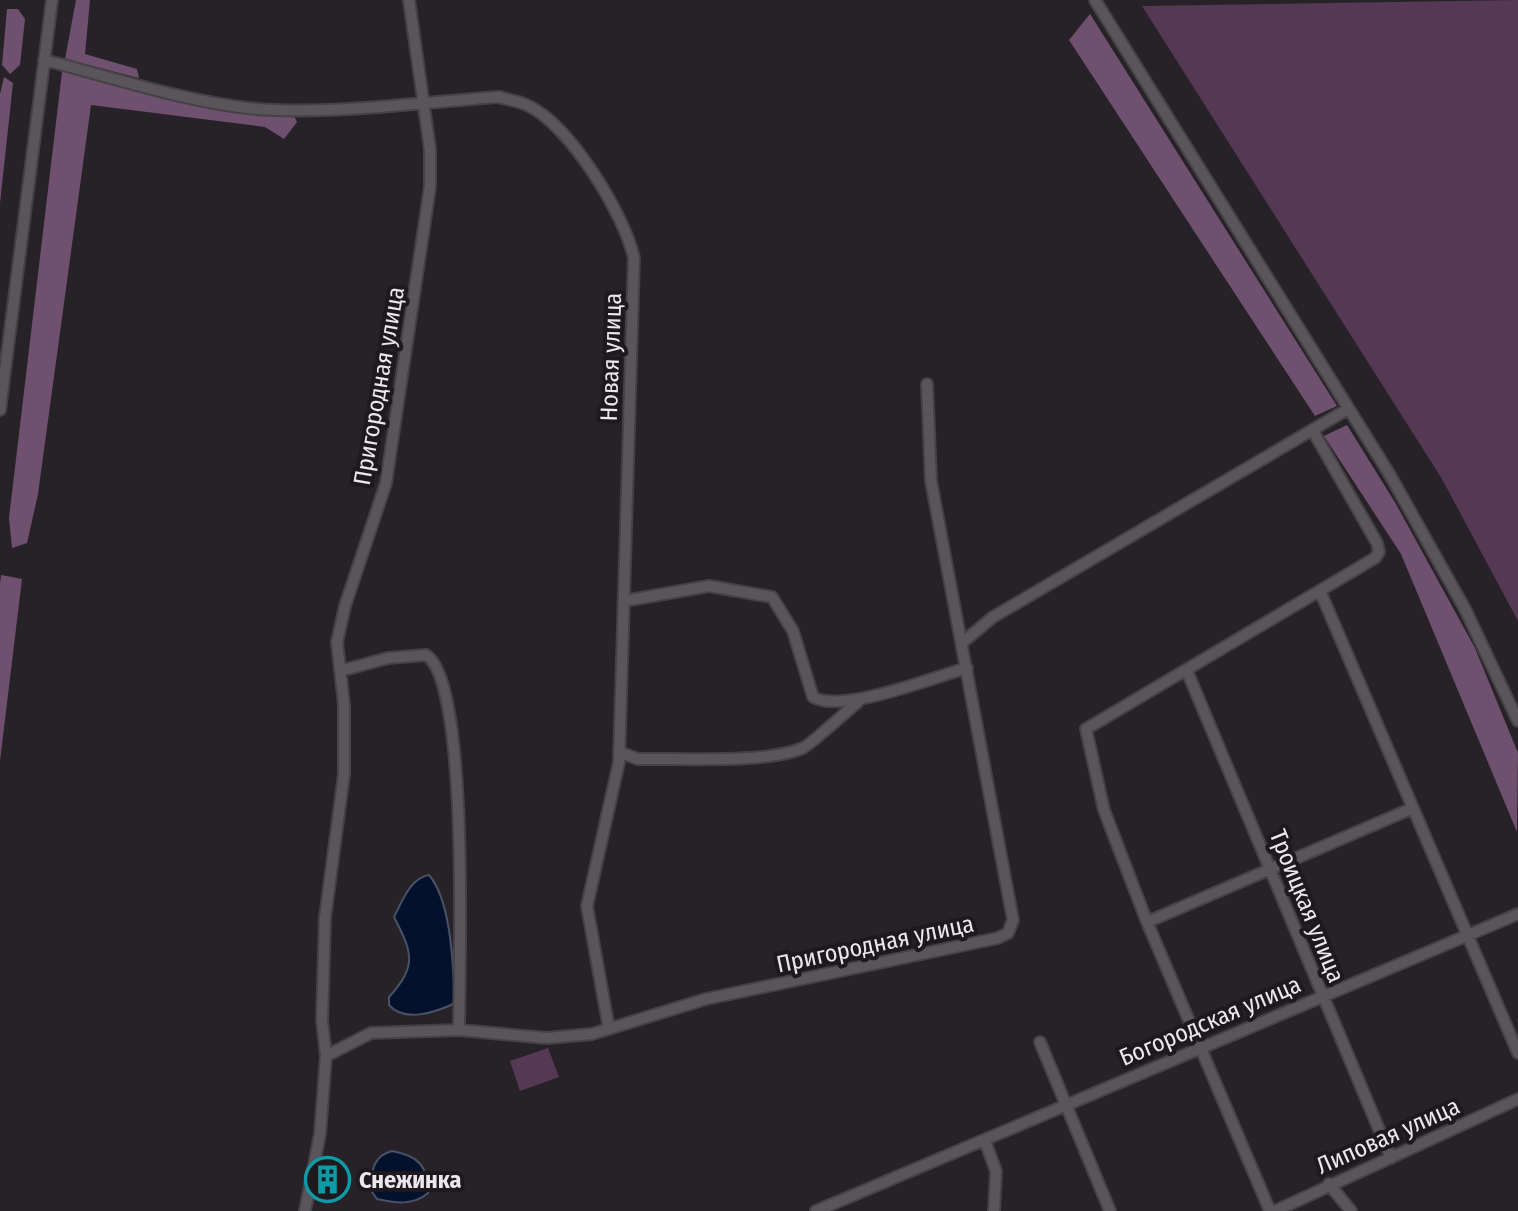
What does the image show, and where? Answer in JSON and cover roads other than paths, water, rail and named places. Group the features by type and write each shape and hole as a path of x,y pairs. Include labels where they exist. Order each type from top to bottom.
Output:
{"street":[{"path":"0,410 52,0"},
{"name":"Пригородная улица","path":"305,1211 320,1134 326,1056 322,1020 325,918 344,774 344,705 337,642 345,606 386,483 402,392 430,187 430,149 409,0"},
{"path":"1095,0 1435,553 1518,721"},
{"name":"Новая улица","path":"44,60 213,103 250,108 499,97 528,106 550,122 578,155 629,237 634,258 619,752 587,906 609,1029"},
{"name":"Пригородная улица","path":"326,1056 371,1033 459,1030 547,1038 609,1029 706,999 984,941 1008,933 1013,920 931,481 927,384"},
{"path":"963,642 993,617 1348,409"},
{"path":"1273,1211 1147,922 1104,810 1086,729 1375,558 1379,552 1313,431"},
{"path":"624,601 709,586 772,597 793,631 813,697 820,701 864,697 967,668"},
{"path":"1320,591 1518,1053"},
{"path":"340,671 388,658 426,655 437,666 457,752 459,1030"},
{"name":"Троицкая улица","path":"1187,671 1391,1158"},
{"path":"619,752 638,759 774,755 806,748 840,714 864,697"},
{"path":"1147,922 1413,808"},
{"name":"Богородская улица","path":"816,1211 1518,914"},
{"path":"1040,1042 1110,1211"},
{"name":"Липовая улица","path":"1273,1211 1518,1099"},
{"path":"985,1141 996,1171 994,1211"},
{"path":"1329,1184 1351,1211"},
{"path":"1294,1201 1302,1211"}],"water":[{"path":"429,875 437,887 447,918 455,1003 421,1014 403,1014 389,1005 389,997 405,976 409,958 405,940 394,917 412,886"},
{"path":"392,1151 409,1156 420,1164 426,1176 428,1193 410,1202 377,1199 370,1189 373,1170 381,1156"}],"place":[{"name":"Снежинка","path":"328,1180"}]}
